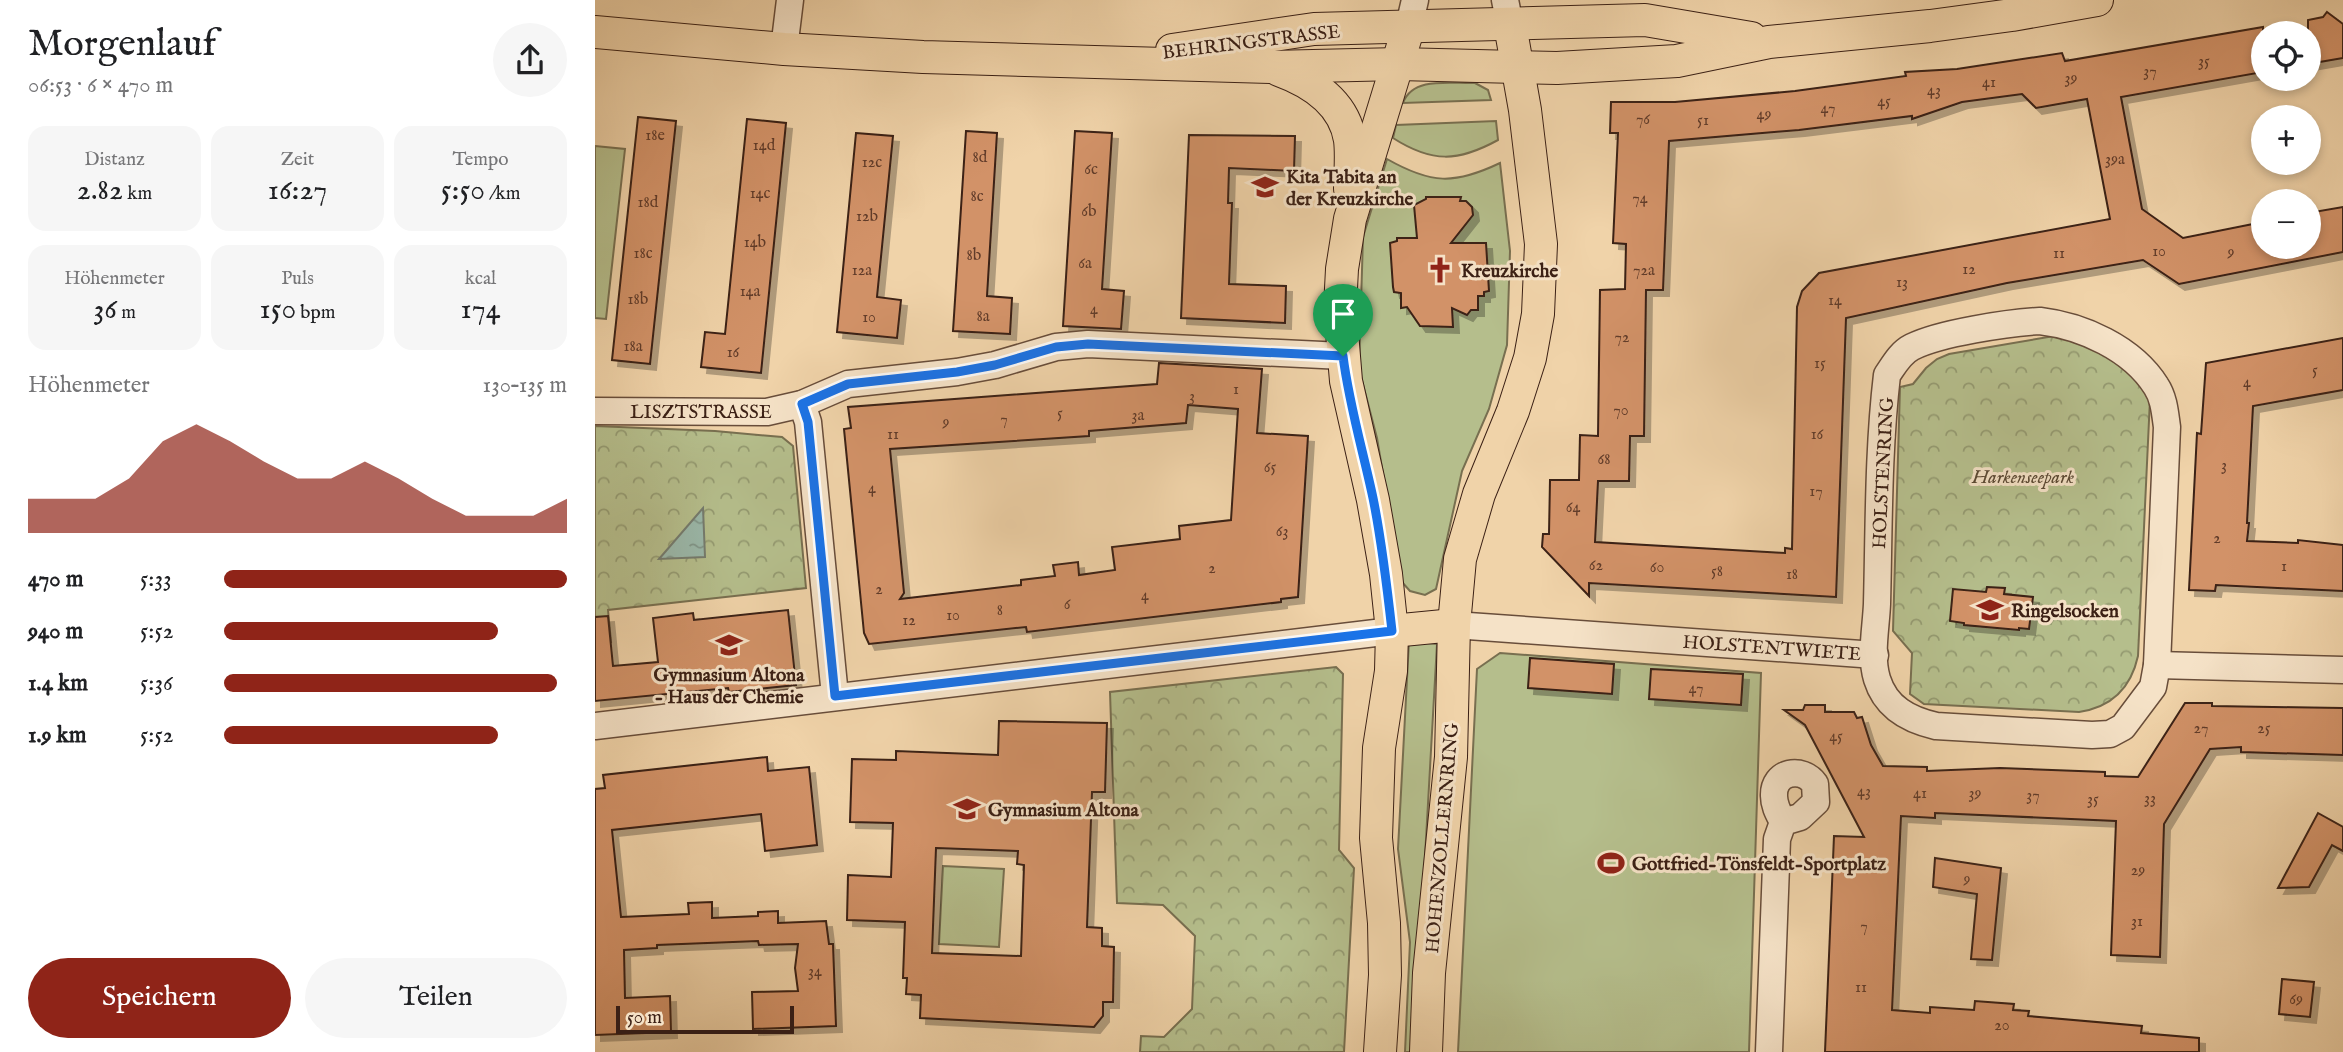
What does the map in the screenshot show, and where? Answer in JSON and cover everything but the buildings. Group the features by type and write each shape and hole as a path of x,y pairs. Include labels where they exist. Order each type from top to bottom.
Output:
{"main road":[{"name":"BEHRINGSTRASSE","path":"595,32 784,49 1012,60 1270,67 1399,64 1557,68 1677,61 1769,41 1930,26 2097,0"},
{"name":"BEHRINGSTRASSE","path":"1109,61 1412,13 1507,13 1645,20 1769,41"},
{"path":"1380,1052 1385,949 1376,838 1379,748 1391,671 1392,631 1386,574 1373,499 1346,381 1340,308 1342,269 1350,219 1399,64 1412,13"},
{"name":"HOHENZOLLERNRING","path":"1426,1052 1429,973 1451,757 1454,625 1460,559 1479,494 1513,411 1530,358 1538,314 1541,244 1529,141 1507,13"},
{"path":"1270,67 1314,85 1332,102 1343,118 1350,139 1350,219"},
{"path":"1392,631 1454,625"}],"street":[{"path":"784,49 790,0"},
{"name":"HOLSTENRING","path":"1875,655 1887,375 1898,357 1910,348 1973,331 2040,321 2061,323 2080,329 2119,351 2156,386 2164,404 2167,428 2157,665"},
{"name":"LISZTSTRASSE","path":"595,411 767,412 802,404 848,384 957,372 995,365 1056,347 1088,344 1343,356"},
{"path":"802,404 808,422 835,696"},
{"name":"HOLSTENTWIETE","path":"1454,625 1875,655 1877,679 1888,700 1902,715 1919,722 1936,726 2092,735 2110,733 2123,727 2153,687 2157,665"},
{"path":"595,726 1392,631"},
{"path":"2157,665 2343,670"},
{"path":"1769,1052 1777,839 1783,822"}],"green space":[{"path":"1475,83 1488,90 1491,100 1403,103 1408,94 1424,85"},
{"path":"1496,121 1498,140 1457,156 1445,157 1420,152 1393,138 1396,125"},
{"path":"595,146 625,149 606,319 595,318"},
{"path":"1387,159 1417,173 1443,179 1469,175 1500,163 1510,251 1507,345 1489,409 1462,471 1436,589 1425,595 1410,591 1401,581 1377,438 1359,369 1363,237"},
{"name":"Harkenseepark","path":"2054,336 2086,343 2132,374 2150,399 2138,656 2135,667 2125,686 2110,701 2079,712 1924,704 1910,694 1912,653 1893,631 1900,387 1913,384 1926,368 1949,354"},
{"path":"595,426 782,437 793,446 806,588 608,610 611,642 595,643"},
{"path":"1409,641 1437,644 1414,1052 1405,1052 1410,942 1398,849"},
{"name":"Gottfried-Tönsfeldt-Sportplatz","path":"1500,653 1761,673 1749,1052 1458,1052 1477,669"},
{"path":"1336,667 1343,674 1339,850 1354,868 1344,1052 1140,1052 1141,1036 1164,1037 1192,1009 1195,936 1163,905 1117,903 1110,692"},
{"path":"943,866 1004,869 999,947 939,944"}],"water":[{"path":"703,508 705,557 659,559"}],"place":[{"name":"Kita Tabita an der Kreuzkirche","path":"1265,187"},
{"name":"Kreuzkirche","path":"1440,270"},
{"name":"Ringelsocken","path":"1990,610"},
{"name":"Gymnasium Altona - Haus der Chemie","path":"729,645"},
{"name":"Gymnasium Altona","path":"967,809"},
{"name":"Gottfried-Tönsfeldt-Sportplatz","path":"1611,863"}],"route":[{"path":"1088,344 1343,356 1346,381 1373,499 1386,574 1392,631 835,696 808,422 802,404 848,384 957,372 995,365 1056,347 1088,344"}]}
